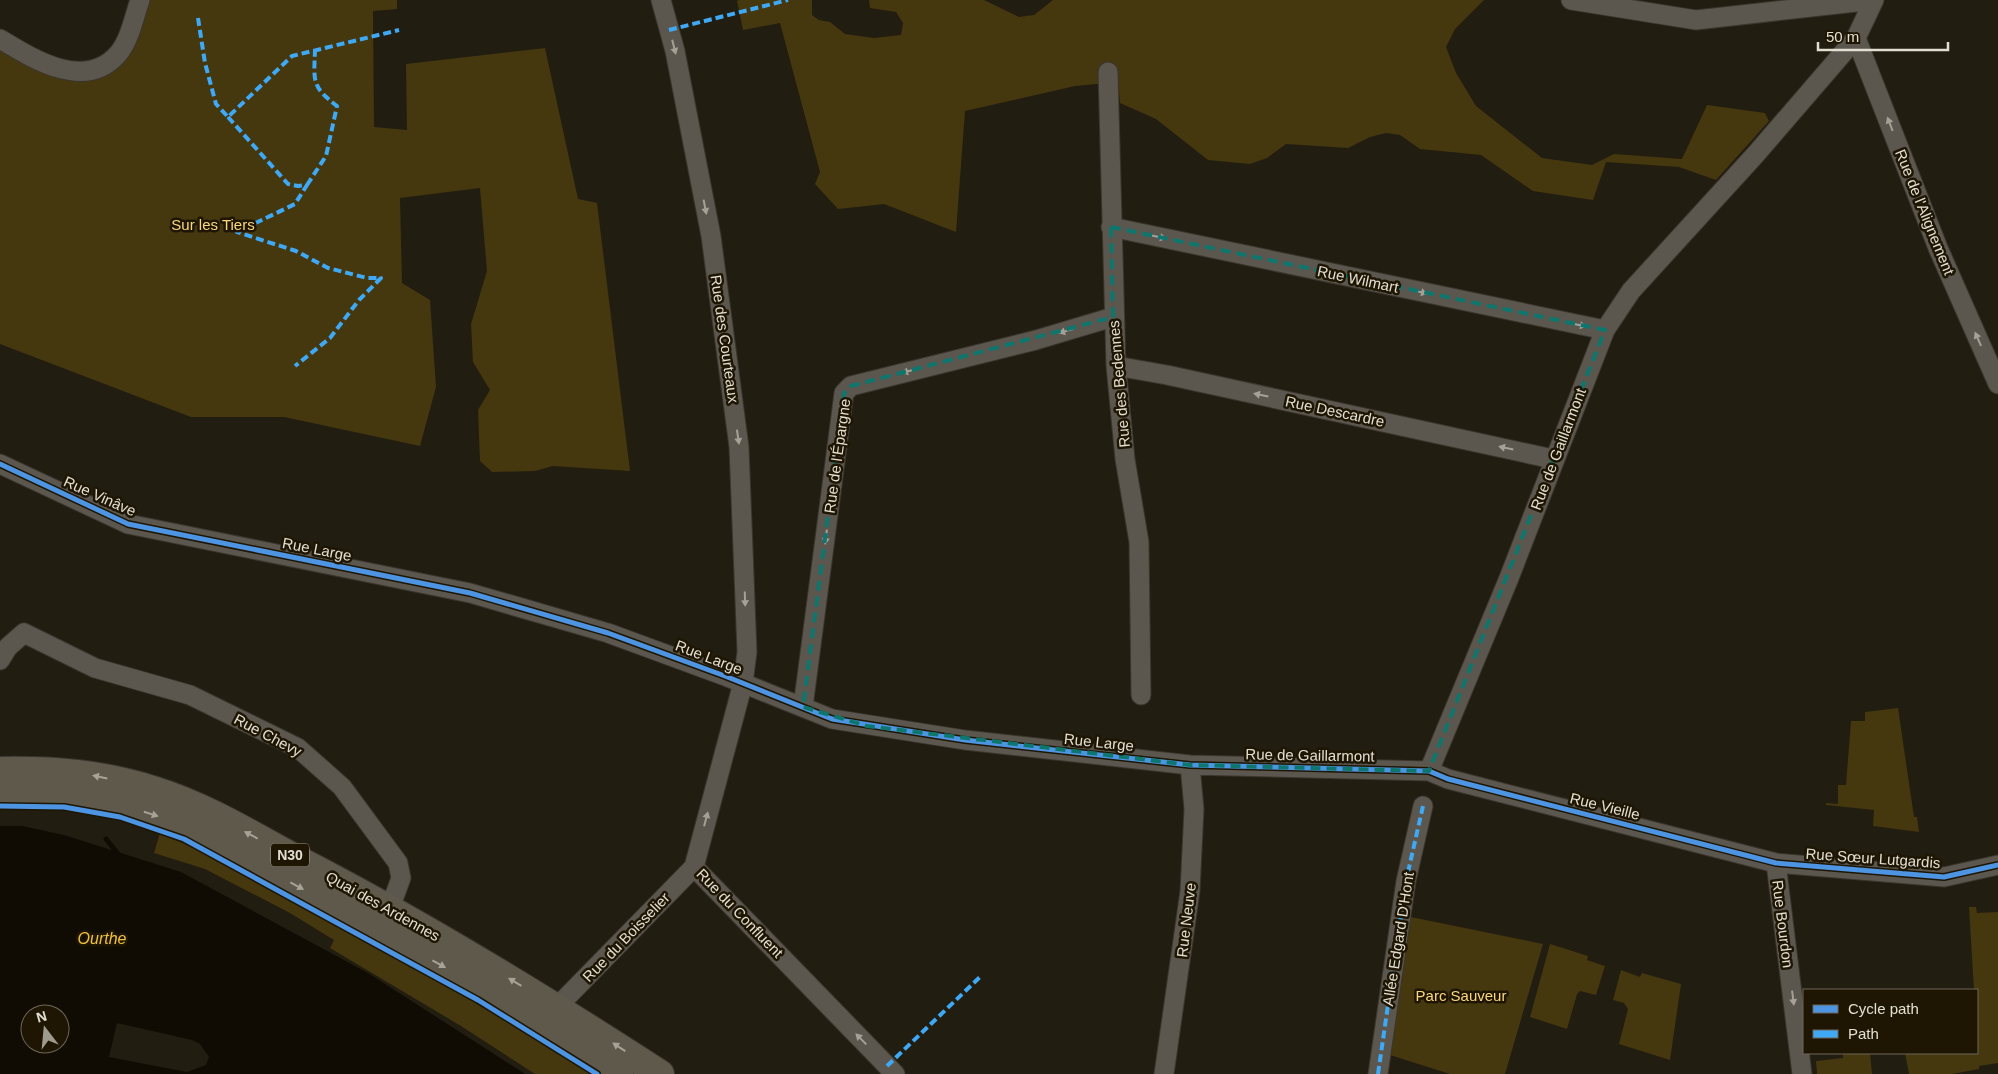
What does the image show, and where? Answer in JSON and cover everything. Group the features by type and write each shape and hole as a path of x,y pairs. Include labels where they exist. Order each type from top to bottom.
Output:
{"main road":[{"name":"Quai des Ardennes","path":"0,771 44,770 97,776 157,791 214,816 390,908 557,1007 660,1074"},
{"name":"Quai des Ardennes","path":"0,795 53,794 94,799 152,813 206,837 463,977 556,1032 619,1074"}],"street":[{"path":"0,39 48,65 89,71 104,66 119,53 140,0"},
{"name":"Rue des Courteaux","path":"661,0 675,51 711,236 739,447 747,652 743,683"},
{"path":"1571,0 1696,20 1874,0"},
{"name":"Rue de Gaillarmont","path":"1190,765 1429,771 1512,569 1553,459 1605,330 1631,291 1756,154 1856,38 1874,0"},
{"name":"Rue de l'Alignement","path":"1856,38 1938,248 1998,384"},
{"name":"Rue des Bedennes","path":"1108,72 1113,317 1125,459 1140,542 1141,695"},
{"name":"Rue Wilmart","path":"1111,227 1605,330"},
{"name":"Rue de l'Épargne","path":"803,707 844,393 851,386 1036,340 1113,317"},
{"name":"Rue Descardre","path":"1116,366 1167,375 1553,459"},
{"name":"Rue Vinâve","path":"0,464 128,524 224,544"},
{"name":"Rue Large","path":"224,544 470,593 608,633 743,683 832,719 964,740 1190,765"},
{"name":"Rue Chevy","path":"0,660 8,647 24,633 95,668 190,695 298,748 342,787 398,863 401,878 390,908"},
{"name":"Rue du Confluent","path":"743,683 694,866 895,1074"},
{"name":"Rue Neuve","path":"1164,1074 1190,891 1194,809 1190,765"},
{"name":"Rue Vieille","path":"1429,771 1448,778 1776,863"},
{"name":"Allée Edgard D'Hont","path":"1378,1074 1406,881 1423,806"},
{"name":"Rue Sœur Lutgardis","path":"1776,863 1944,877 1998,865"},
{"name":"Rue Bourdon","path":"1776,863 1802,1074"},
{"name":"Rue du Boisselier","path":"557,1007 694,866"}],"highlighted area":[{"path":"1111,227 1605,330 1429,771 1190,765 867,726 803,707 844,393 851,386 1113,317"}],"green space":[{"name":"Sur les Tiers","path":"145,0 397,0 397,9 373,11 374,127 407,130 406,64 545,48 578,199 597,203 630,471 553,466 535,471 492,472 480,461 478,410 490,390 473,362 471,324 487,271 480,188 400,198 402,283 430,300 436,387 420,446 284,417 191,417 0,344 0,48 104,71"},
{"path":"812,0 812,15 819,20 830,22 845,34 874,38 901,35 903,23 896,12 870,8 869,0 984,0 1019,17 1034,15 1053,0 1484,0 1455,29 1446,47 1456,73 1476,106 1542,158 1592,165 1614,154 1682,159 1707,105 1765,113 1769,121 1716,180 1679,167 1606,162 1593,200 1533,191 1481,155 1420,149 1400,135 1386,133 1370,137 1348,148 1286,144 1267,158 1250,164 1208,160 1156,119 1120,103 1118,82 1075,86 965,111 956,232 884,204 838,209 815,184 820,172 780,23 743,30 737,1"},
{"path":"1898,708 1914,817 1917,817 1919,832 1873,826 1874,810 1826,805 1826,803 1838,804 1838,785 1846,785 1851,721 1865,721 1865,712"},
{"path":"160,833 249,876 401,960 497,1015 591,1074 535,1074 461,1026 330,948 334,940 290,913 205,869 154,853"},
{"path":"1969,907 1976,907 1977,913 1998,912 1998,1063 1979,1066 1979,1069 1952,1074 1909,1074 1905,1054 1978,1054 1978,989 1974,989"},
{"name":"Parc Sauveur","path":"1406,916 1543,944 1505,1074 1450,1074 1390,1055"},
{"path":"1550,944 1588,956 1587,960 1605,966 1596,995 1580,991 1577,994 1567,1029 1530,1017"},
{"path":"1621,970 1640,977 1642,973 1681,984 1670,1060 1619,1044 1628,1009 1624,1003 1613,1000"},
{"path":"1843,1054 1870,1054 1872,1074 1817,1074 1816,1061 1843,1058"}],"water":[{"name":"Ourthe","path":"0,826 22,826 64,835 181,872 368,973 525,1074 0,1074","holes":["117,1023 192,1040 200,1044 209,1057 206,1065 187,1072 109,1057"]}],"waterway":[{"path":"106,839 119,855"}],"marked path":[{"path":"669,30 788,0"},
{"path":"198,18 205,63 216,104 228,117 292,56 399,30"},
{"path":"307,185 326,156 337,106 318,88 314,69 315,50"},
{"path":"228,117 288,184 307,185 295,204 237,232 296,251 328,268 367,278 381,278 359,300 330,338 295,366"},
{"path":"1378,1074 1406,881 1423,806"},
{"path":"887,1066 981,976"}],"cycle path":[{"path":"0,464 128,524 470,593 608,633 725,676 832,719 965,740 1190,765 1429,771 1448,779 1776,863 1944,877 1998,865"},
{"path":"0,806 64,807 120,817 184,839 478,1000 597,1074"}]}
